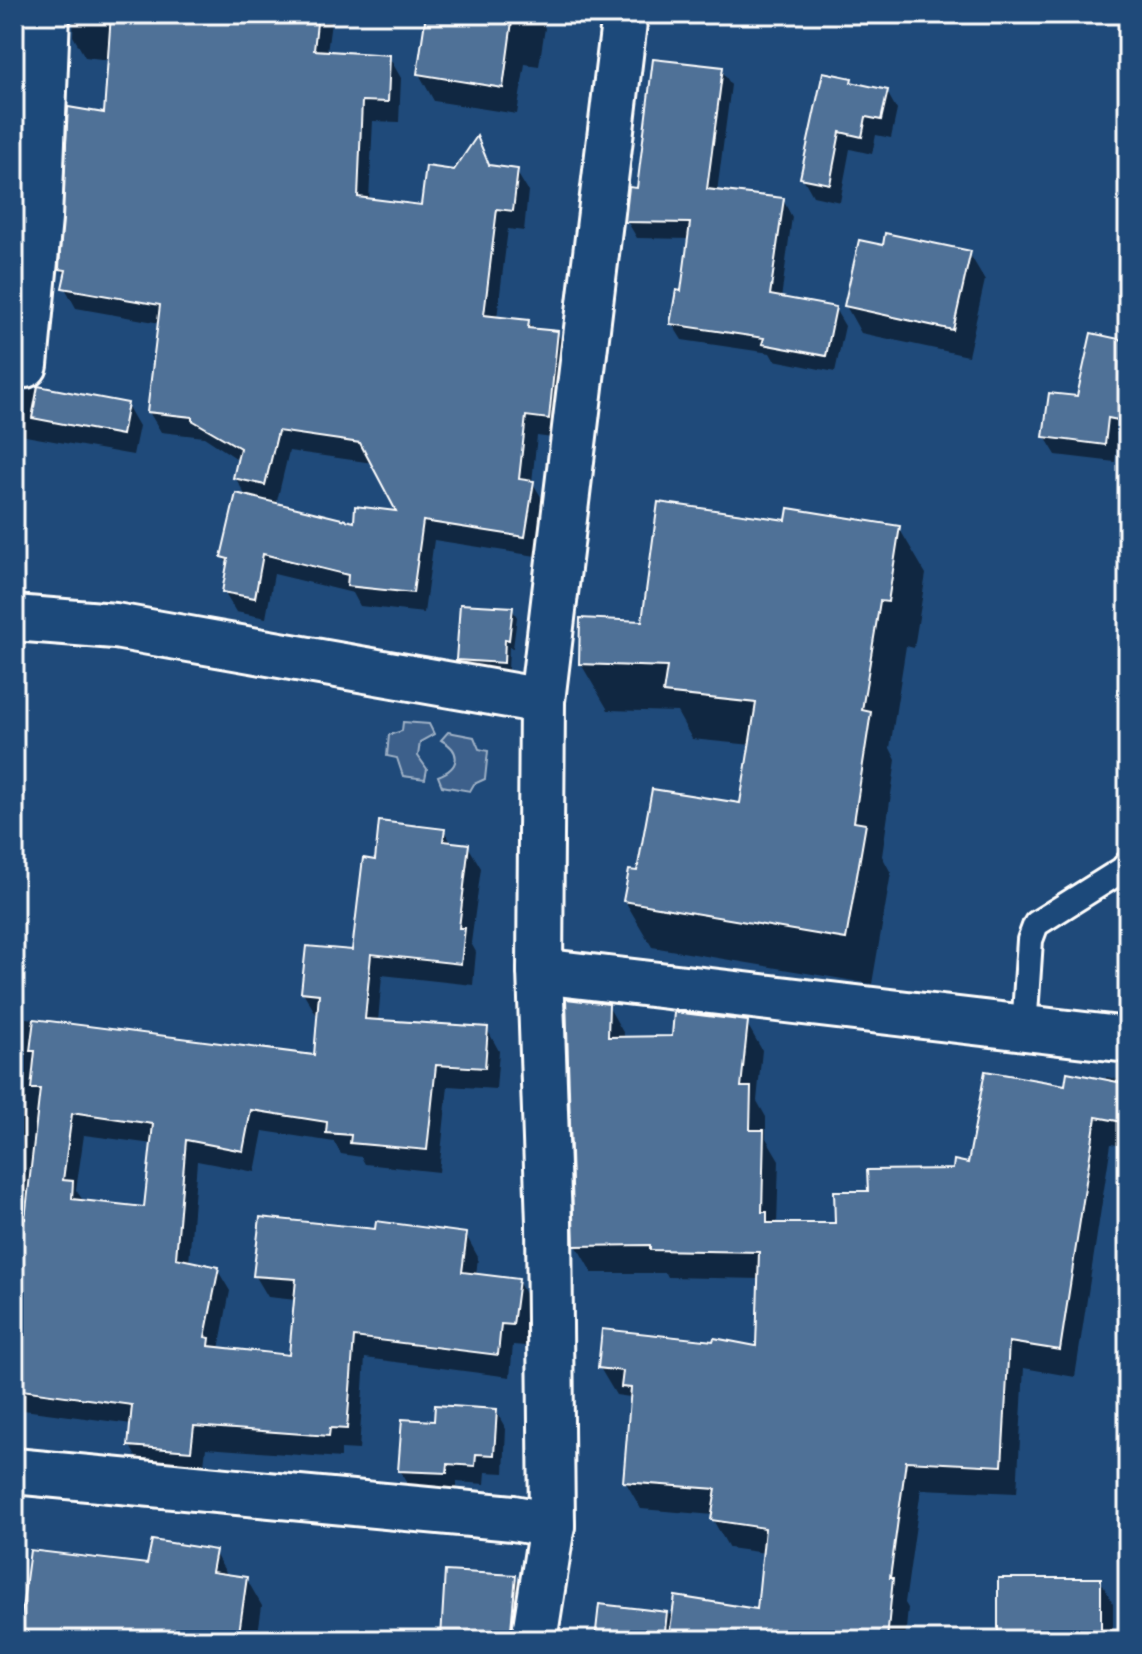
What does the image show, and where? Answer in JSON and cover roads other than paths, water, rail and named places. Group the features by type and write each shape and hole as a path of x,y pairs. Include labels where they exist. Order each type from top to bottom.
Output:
{"street":[{"path":"25,365 39,219 47,14"},
{"path":"534,1640 552,1525 549,1223 540,971 542,701 625,14"},
{"path":"14,618 115,626 542,701"},
{"path":"540,971 1128,1040"},
{"path":"14,1471 513,1518 552,1525"}],"lane":[{"path":"1024,1029 1030,940 1036,924 1122,870 1128,863"}]}
